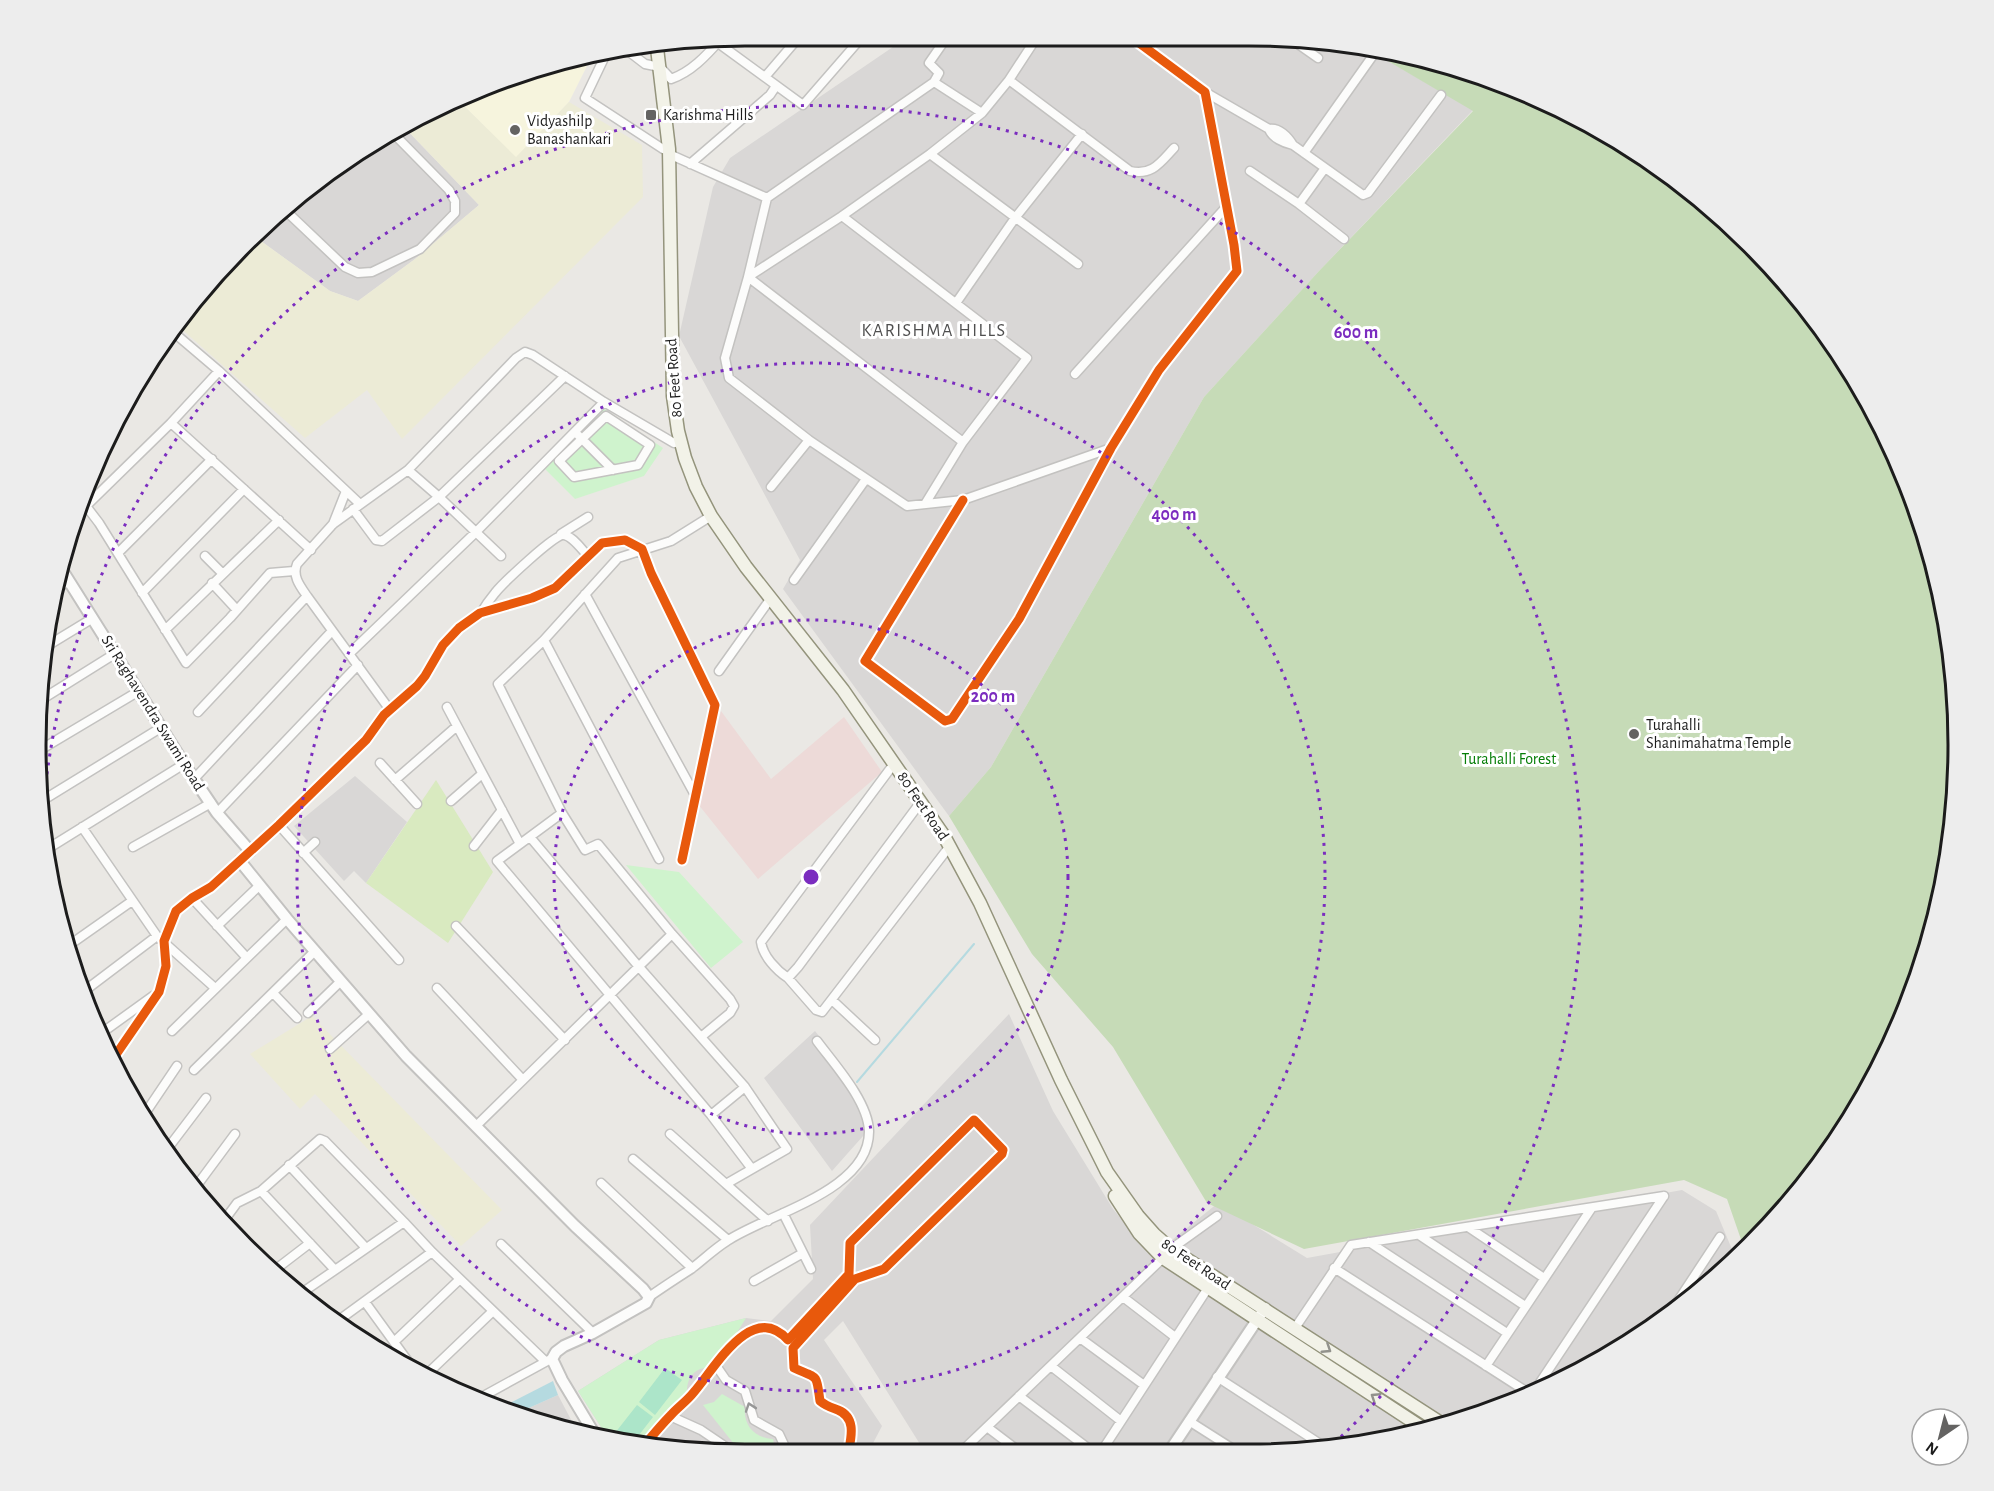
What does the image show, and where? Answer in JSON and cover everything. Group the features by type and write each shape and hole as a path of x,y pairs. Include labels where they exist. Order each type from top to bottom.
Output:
{"main road":[{"name":"80 Feet Road","path":"652,52 666,151 674,405 687,465 708,518"},
{"name":"80 Feet Road","path":"656,67 657,52"},
{"name":"80 Feet Road","path":"666,151 666,377 669,415 674,443 684,475 708,518 838,694 946,851 975,906 1055,1082 1107,1172 1138,1216 1167,1253 1208,1288 1415,1424"},
{"name":"80 Feet Road","path":"769,600 843,690 951,848 980,903 1084,1132"},
{"name":"80 Feet Road","path":"1167,1253 1265,1308 1435,1419"}],"street":[{"path":"726,47 803,105 853,47"},
{"path":"765,77 791,47"},
{"path":"940,47 929,63 939,73 934,82 767,198 725,358 729,378 809,440 907,506 963,500 1110,448"},
{"path":"748,277 842,216 930,154 982,113 1009,80 1030,47"},
{"path":"1144,47 1205,92 1289,138 1293,145 1363,195 1368,193 1441,95"},
{"path":"634,56 645,64 656,67 671,79 683,75 711,48"},
{"path":"1304,49 1318,58"},
{"path":"1304,153 1371,58"},
{"path":"602,61 585,98 666,151 767,198"},
{"path":"1009,80 1130,171 1146,172 1157,166 1174,148"},
{"path":"934,82 982,113"},
{"path":"690,164 770,94 776,86"},
{"path":"963,500 866,661 945,721 952,719 1019,619 1110,448 1159,370 1237,271 1205,92"},
{"path":"956,303 1015,219 1082,134"},
{"path":"291,215 345,267 358,273 372,272 420,249 454,213 455,201 449,190 399,139"},
{"path":"930,154 1078,264"},
{"path":"1299,204 1325,168"},
{"path":"1250,171 1299,204 1344,239"},
{"path":"1075,374 1227,207"},
{"path":"842,216 1028,358 963,442 925,504"},
{"path":"748,277 963,442"},
{"path":"179,337 219,371 346,491 376,540 381,542 440,497 565,376"},
{"path":"390,710 307,596 294,571 297,564 333,524 408,470 516,358 525,352 674,443"},
{"path":"92,501 171,423 219,371"},
{"path":"349,654 476,532 604,402"},
{"path":"606,416 650,445 638,465 574,477 559,461 582,439 606,416"},
{"path":"171,423 311,550"},
{"path":"575,431 613,470"},
{"path":"771,487 809,440"},
{"path":"118,553 212,459"},
{"path":"408,470 440,497 501,556"},
{"path":"794,580 866,479"},
{"path":"142,593 244,489"},
{"path":"333,524 346,491"},
{"path":"88,511 118,553 186,663 270,573 294,571"},
{"path":"90,987 161,939 176,911 211,887 240,861 366,740 390,710 417,686 450,637 480,613 495,593 543,546 588,517"},
{"path":"701,1037 730,1013 734,1006 723,990 672,934 598,844 585,850 562,813 498,684 544,640 618,558 671,541 708,518"},
{"path":"165,630 279,520"},
{"path":"561,534 569,537 588,556"},
{"path":"480,613 532,598 555,588 602,543 625,540 642,549 651,573 715,705 682,861"},
{"path":"205,556 222,573"},
{"name":"Sri Raghavendra Swami Road","path":"67,578 194,779 217,813 250,851"},
{"path":"212,583 237,610"},
{"path":"585,594 695,795"},
{"path":"198,712 307,596"},
{"path":"719,671 769,600"},
{"path":"54,641 93,618"},
{"path":"194,779 332,631"},
{"path":"544,640 659,859"},
{"path":"48,695 116,653"},
{"path":"217,813 358,665"},
{"path":"46,746 139,691"},
{"path":"447,707 520,844"},
{"path":"395,780 457,726"},
{"path":"48,796 162,727"},
{"path":"380,763 417,804"},
{"path":"53,845 184,764"},
{"path":"890,769 761,942 762,950 779,972 788,978 819,1012 822,1012 946,851"},
{"path":"452,801 482,774"},
{"path":"133,847 211,803"},
{"path":"788,978 917,807"},
{"path":"474,846 502,810"},
{"path":"562,813 497,861 711,1115 752,1168"},
{"path":"279,825 399,960"},
{"path":"82,827 161,939 215,988"},
{"path":"530,837 639,967 746,1087 787,1149 726,1184"},
{"path":"303,853 315,842"},
{"path":"240,861 286,919 406,1056 575,1226 643,1288 649,1297"},
{"path":"218,926 259,886"},
{"path":"192,898 247,958"},
{"path":"75,941 132,901"},
{"path":"172,1031 286,919"},
{"path":"456,926 565,1040"},
{"path":"476,1126 672,934"},
{"path":"118,1052 159,992 166,966 161,939"},
{"path":"194,1070 315,951"},
{"path":"308,1013 341,981"},
{"path":"437,988 523,1080"},
{"path":"107,1028 159,992"},
{"path":"273,993 297,1018"},
{"path":"831,1000 875,1040"},
{"path":"330,1049 369,1014"},
{"path":"487,1394 549,1360 564,1346 594,1333 645,1303 649,1297 728,1240 837,1184 847,1175 858,1163 865,1149 869,1132 866,1117 860,1101 817,1041"},
{"path":"148,1109 177,1066"},
{"path":"711,1115 746,1087"},
{"path":"171,1144 206,1098"},
{"path":"651,1438 694,1393 738,1338 767,1328 780,1331 788,1340 800,1333 838,1293 855,1279 884,1269 1002,1154 1003,1150 974,1121 850,1243 849,1274 838,1293"},
{"path":"200,1182 235,1134"},
{"path":"670,1134 768,1221"},
{"path":"228,1215 237,1203 261,1191 317,1141 320,1139 326,1141 432,1252 493,1311 549,1360 590,1427"},
{"path":"633,1159 728,1240"},
{"path":"289,1165 366,1248"},
{"path":"601,1183 692,1268"},
{"path":"261,1191 335,1270"},
{"path":"1295,1328 1351,1245 1664,1196 1543,1379"},
{"path":"1486,1366 1591,1209"},
{"path":"783,1213 811,1269"},
{"path":"969,1444 1167,1253 1217,1215"},
{"path":"307,1289 404,1222"},
{"path":"1468,1227 1544,1278"},
{"path":"1419,1234 1525,1306"},
{"path":"1684,1292 1720,1237"},
{"path":"1369,1242 1507,1333"},
{"path":"280,1266 310,1243"},
{"path":"501,1244 594,1333"},
{"path":"343,1317 432,1252"},
{"path":"754,1281 803,1253"},
{"path":"1334,1268 1521,1389"},
{"path":"394,1342 460,1279"},
{"path":"1106,1444 1208,1288"},
{"path":"1123,1297 1175,1337"},
{"path":"365,1302 403,1355"},
{"path":"1173,1444 1265,1308"},
{"path":"432,1370 493,1311"},
{"path":"800,1333 793,1348 794,1368 809,1373 815,1378 819,1384 820,1401 827,1407 840,1410 850,1420 852,1430 850,1444"},
{"path":"1080,1338 1144,1385"},
{"path":"715,1364 726,1380 744,1391 754,1420 779,1434 784,1444"},
{"path":"1051,1366 1121,1421"},
{"path":"1217,1377 1316,1441"},
{"path":"1019,1396 1082,1444"},
{"path":"670,1416 701,1430 721,1443"},
{"path":"1189,1421 1225,1444"},
{"path":"987,1427 1009,1444"}],"shaded area":[{"name":"Karishma Hills","path":"893,47 1248,47 1340,52 1387,60 1473,110 1319,271 1204,397 991,767 949,816 783,589 800,560 679,336 713,187 730,158"},
{"name":"Vidyashilp Banashankari","path":"588,65 569,102 516,158 464,106 521,84"},
{"path":"410,133 479,205 415,259 358,301 330,291 261,241 320,191 357,164"},
{"path":"721,711 771,779 844,717 882,772 758,879 698,804"},
{"path":"355,776 407,822 366,883 354,871 344,881 294,826"},
{"path":"1009,1014 1053,1111 1113,1209 1152,1256 1218,1203 1307,1258 1682,1190 1716,1211 1732,1250 1674,1300 1637,1327 1558,1372 1516,1391 1429,1421 1340,1439 1248,1444 920,1444 843,1321 824,1340 882,1426 873,1444 700,1443 654,1439 603,1430 578,1391 659,1340 746,1318 771,1321 813,1279 810,1225"},
{"path":"815,1031 849,1074 871,1127 832,1171 764,1078"},
{"path":"558,1395 573,1423 565,1421 527,1409"}],"green space":[{"name":"Turahalli Forest","path":"1387,60 1429,70 1516,100 1598,140 1637,164 1674,191 1743,251 1803,320 1830,357 1854,396 1894,478 1924,565 1942,654 1948,746 1942,837 1924,926 1894,1013 1854,1095 1830,1134 1803,1171 1742,1241 1727,1199 1684,1180 1304,1249 1207,1203 1113,1047 1032,954 949,816 991,767 1204,397 1319,271 1473,111"},
{"path":"569,102 642,145 643,197 402,439 367,390 305,438 183,331 220,285 261,241 330,291 358,301 415,259 479,205 410,133 464,106 516,157"},
{"path":"603,408 663,448 644,476 575,499 545,469"},
{"path":"436,780 493,872 448,943 366,883"},
{"path":"626,865 679,872 743,942 711,968"},
{"path":"312,1016 502,1210 461,1246 315,1094 300,1109 250,1054"},
{"path":"746,1318 715,1368 699,1369 692,1375 687,1391 646,1438 603,1430 578,1391 659,1340"},
{"path":"665,1368 682,1380 655,1415 639,1402"},
{"path":"722,1394 745,1407 746,1419 751,1429 760,1436 773,1439 774,1444 734,1444 703,1405 714,1402"},
{"path":"637,1405 653,1417 638,1436 616,1432"}],"water":[{"path":"553,1381 558,1395 527,1409 510,1403"}],"waterway":[{"path":"857,1082 974,944"}],"cycle path":[{"path":"963,500 865,661 945,721 952,719 1019,619 1111,448 1159,370 1237,271 1205,92 1144,47"},
{"path":"118,1052 159,992 166,966 164,941 176,911 211,887 279,825 366,740 384,715 417,686 443,645 459,628 480,613 532,598 555,588 602,543 625,540 642,549 651,573 715,705 682,860"},
{"path":"651,1438 691,1395 735,1342 761,1328 774,1330 788,1340 849,1274 850,1243 974,1120 1003,1150 1002,1154 884,1269 855,1279 793,1348 794,1368 815,1378 820,1401 843,1413 850,1421 850,1444"}],"place":[{"name":"Karishma Hills","path":"651,115"},
{"name":"Vidyashilp Banashankari","path":"515,130"},
{"name":"Turahalli Shanimahatma Temple","path":"1634,734"}],"district":[{"name":"KARISHMA HILLS","path":"934,331"}]}
